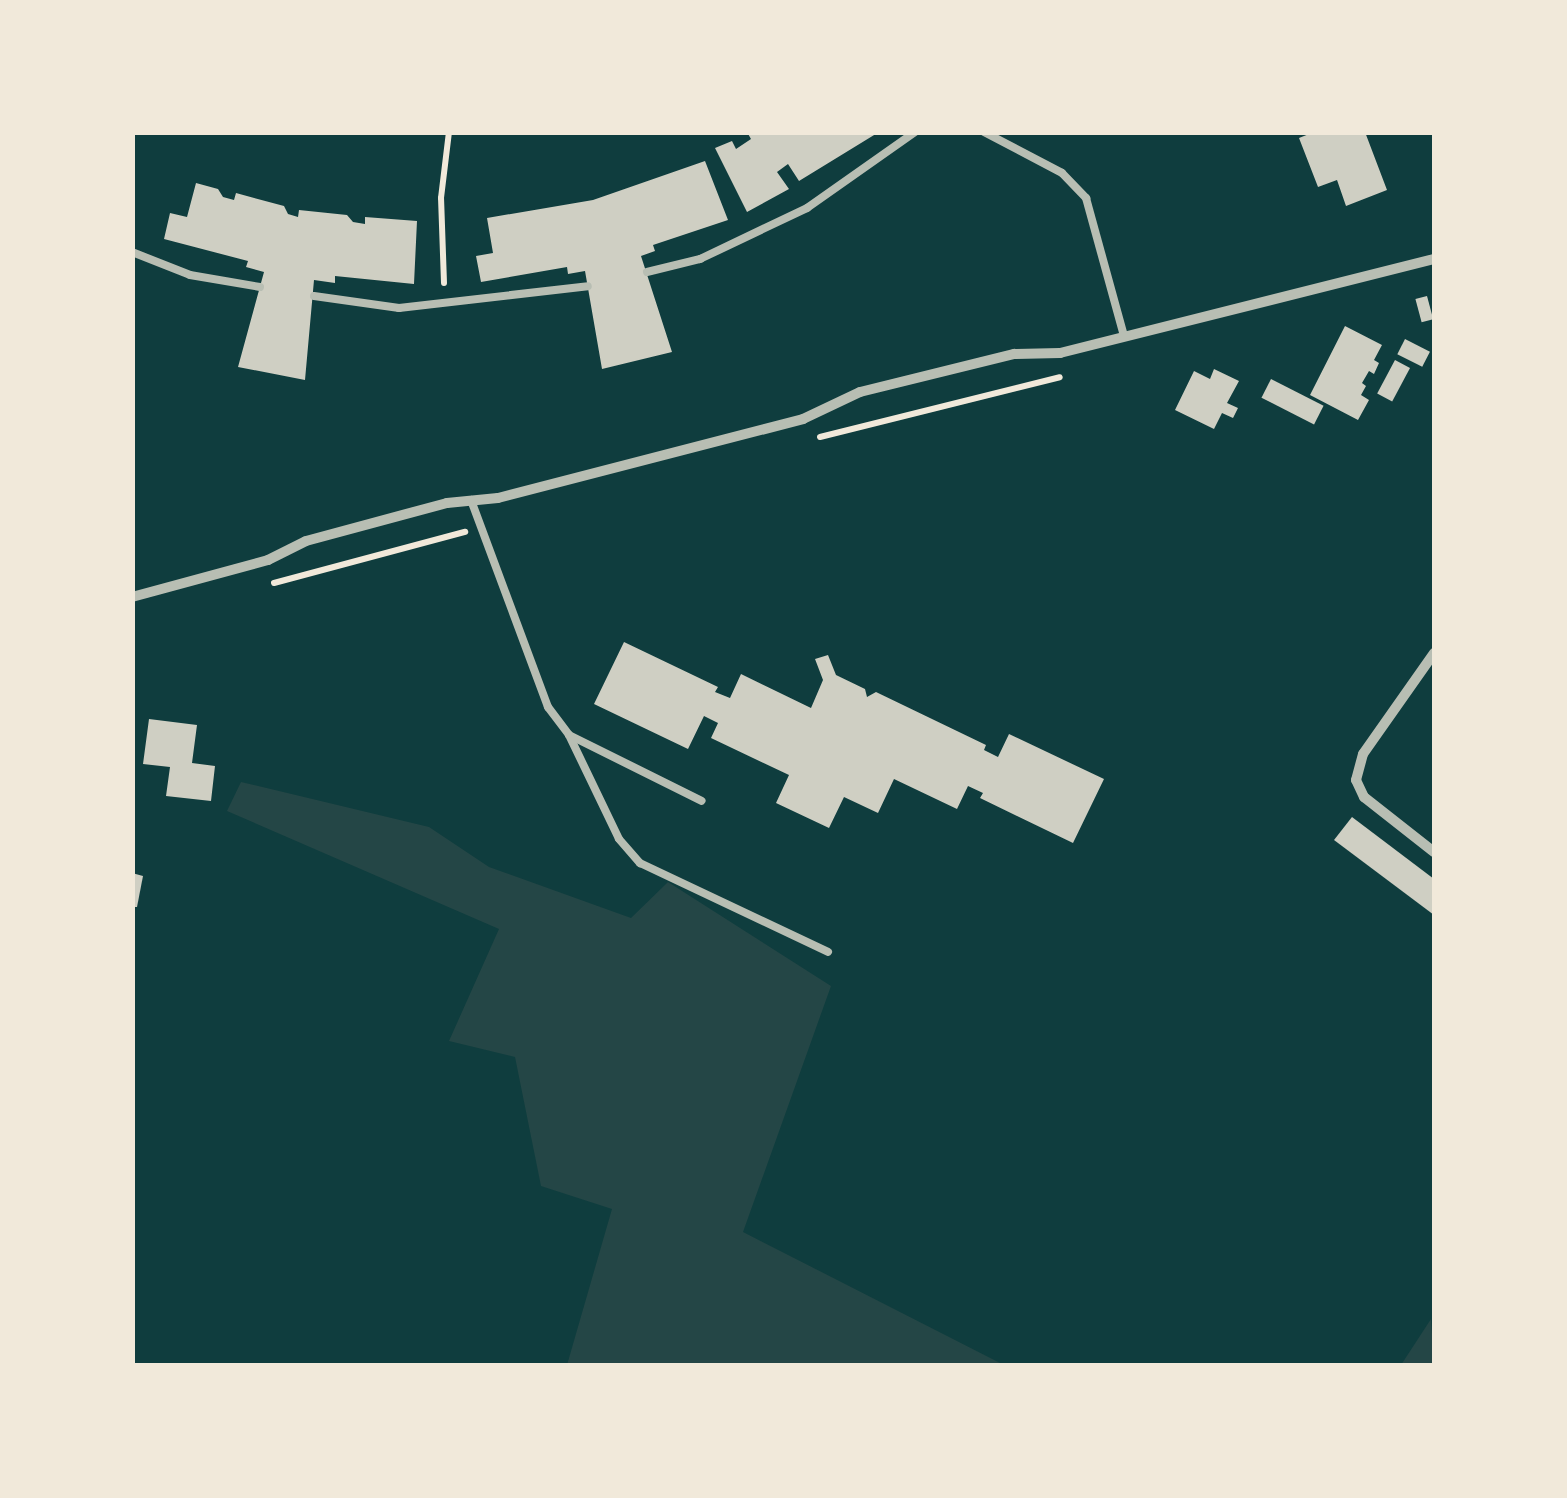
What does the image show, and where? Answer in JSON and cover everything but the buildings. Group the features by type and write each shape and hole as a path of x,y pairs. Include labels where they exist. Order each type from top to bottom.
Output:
{"street":[{"path":"132,597 268,560 306,541 471,500 498,498 803,419 860,392 1014,354 1060,353 1434,259"},
{"path":"1434,654 1362,754 1356,780 1364,797 1434,852"}],"lane":[{"path":"647,272 700,259 808,208 914,132"},
{"path":"984,132 1062,173 1086,198 1110,272 1124,336"},
{"path":"132,252 190,275 260,287"},
{"path":"314,296 400,308 588,286"},
{"path":"471,500 548,707 569,735 619,839 640,864 828,952"},
{"path":"569,735 702,801"}],"path":[{"path":"445,304 440,198 449,132"}],"shaded area":[{"path":"241,782 429,827 489,867 631,918 668,882 831,986 743,1232 1004,1365 567,1365 612,1209 541,1186 515,1057 449,1041 499,929 227,811"},
{"path":"1431,1319 1434,1365 1401,1365"}]}
